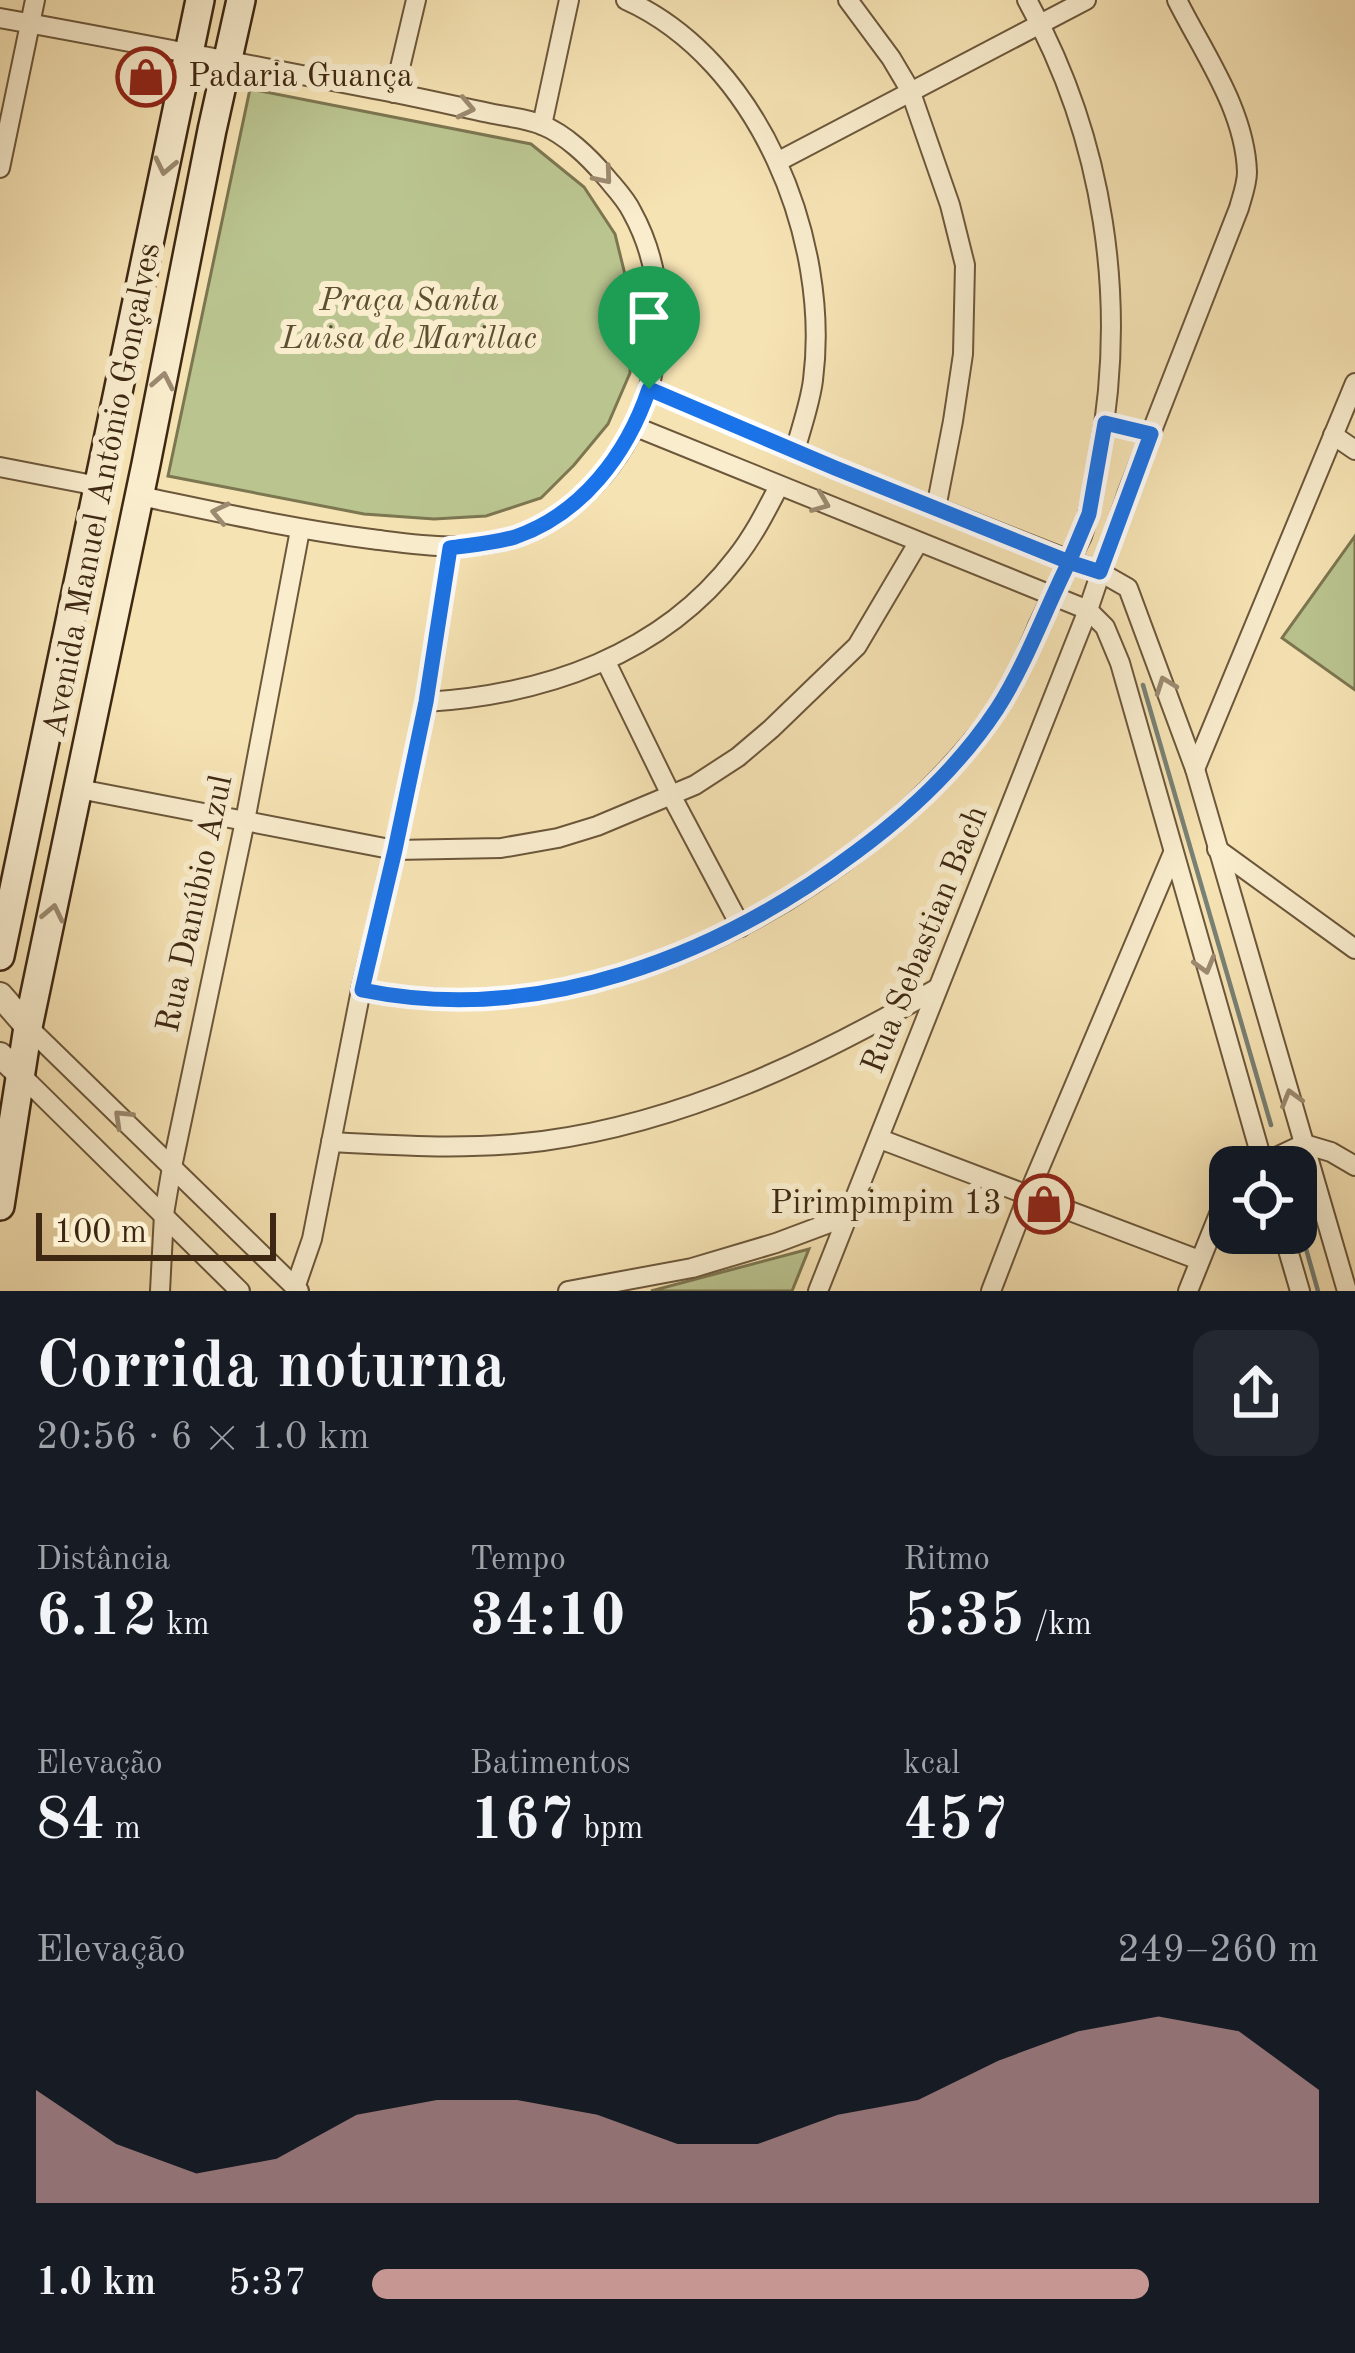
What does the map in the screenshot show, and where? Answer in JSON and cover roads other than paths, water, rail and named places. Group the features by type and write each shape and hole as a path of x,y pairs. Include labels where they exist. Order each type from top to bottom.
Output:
{"main road":[{"name":"Avenida Manuel Antônio Gonçalves","path":"0,956 200,0"},
{"name":"Avenida Manuel Antônio Gonçalves","path":"0,1206 10,1064 28,1027 241,0"}],"street":[{"path":"0,168 35,0"},
{"path":"394,93 416,0"},
{"path":"542,125 569,0"},
{"path":"626,0 652,12 691,41 733,86 779,160 814,295 813,382 795,451"},
{"path":"848,0 910,90 950,205 965,265 963,355 936,508"},
{"path":"362,990 399,998 474,1000 542,993 653,964 741,927 786,902 901,817 954,764 996,711 1089,514 1110,384 1106,228 1076,112 1027,0"},
{"path":"779,160 1086,0"},
{"name":"Rua Sebastian Bach","path":"818,1291 1088,610 1247,177 1236,114 1177,0"},
{"path":"0,18 188,51 542,125 593,162 632,211 653,271 658,338 649,389 635,427 590,489 540,526 511,538 450,548 300,530 140,496"},
{"path":"1195,769 1355,383"},
{"path":"649,389 1125,584 1195,769 1346,1291"},
{"path":"1105,423 1151,434"},
{"path":"635,427 1088,610 1105,627 1120,663 1255,1146"},
{"path":"1333,435 1355,450"},
{"path":"0,467 98,486"},
{"path":"426,702 498,695 552,681 606,662 647,639 717,581 759,525 779,486"},
{"name":"Rua Danúbio Azul","path":"160,1291 172,1167 300,530"},
{"path":"79,789 395,850 501,848 558,838 672,797 755,743 857,646 918,543"},
{"path":"0,995 297,1289 312,1239 426,702 450,548"},
{"path":"606,662 741,927"},
{"path":"1217,849 1355,949"},
{"path":"991,1291 1173,853"},
{"path":"331,1142 442,1148 542,1141 640,1122 728,1093 840,1041 937,988"},
{"path":"10,1064 240,1291"},
{"path":"880,1138 1199,1260"},
{"path":"1300,1146 1331,1151 1355,1166"},
{"path":"568,1291 692,1268 776,1244 848,1216"},
{"path":"1188,1291 1209,1239"},
{"path":"1289,1254 1300,1291"}],"waterway":[{"path":"1143,685 1271,1125"},
{"path":"1308,1254 1318,1291"}],"place":[{"name":"Padaria Guança","path":"146,77"},
{"name":"Pirimpimpim 13","path":"1044,1204"}],"park label":[{"name":"Praça Santa Luisa de Marillac","path":"409,320"}]}
